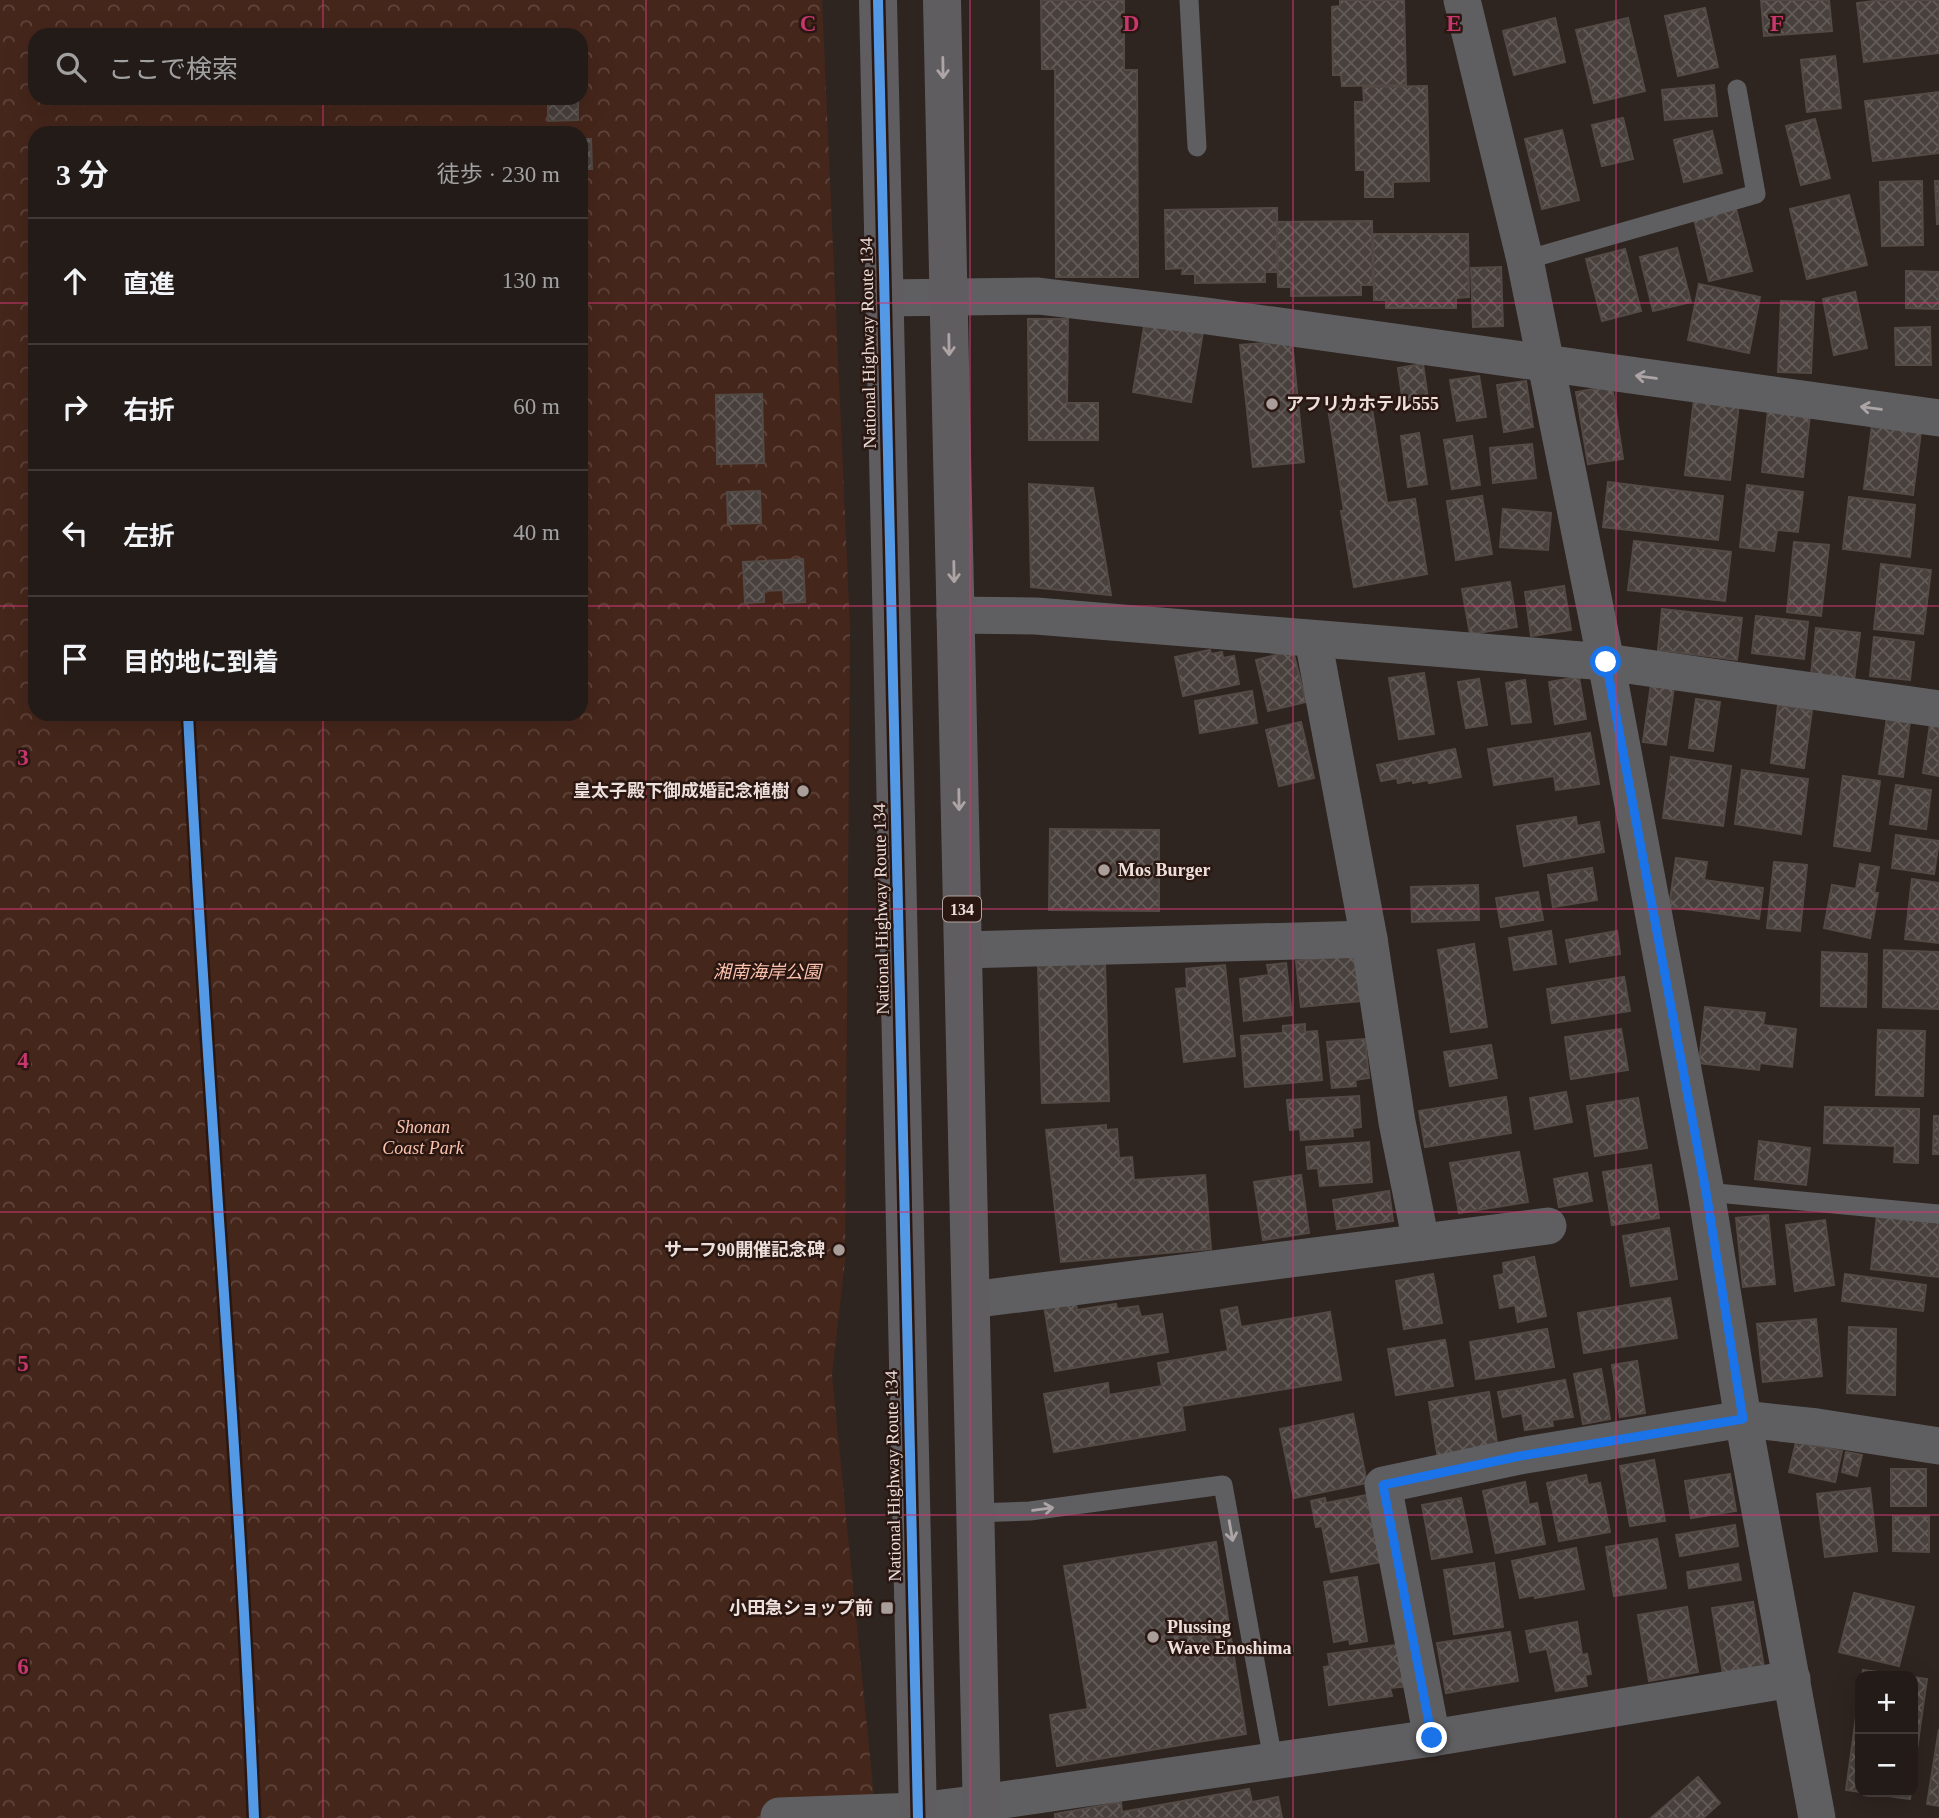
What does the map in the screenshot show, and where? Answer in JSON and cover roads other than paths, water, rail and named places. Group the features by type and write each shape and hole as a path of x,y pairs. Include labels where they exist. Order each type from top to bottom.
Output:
{"highway":[{"name":"National Highway Route 134","path":"878,0 918,1815"},
{"name":"134","path":"942,0 982,1811"}],"street":[{"path":"1462,0 1525,260 1606,662 1706,1192 1743,1419 1817,1818"},
{"path":"885,298 1038,296 1206,316 1939,418"},
{"path":"956,615 1036,616 1606,662 1939,709"},
{"path":"1313,639 1369,939 1396,1122 1421,1241"},
{"path":"963,950 1369,939"},
{"path":"971,1300 1548,1226"},
{"path":"1432,1738 1383,1485 1520,1456 1743,1419 1817,1427 1939,1446"},
{"path":"773,1817 918,1815 982,1811 1273,1760 1432,1738 1793,1679"}],"lane":[{"path":"1189,0 1197,147"},
{"path":"1525,260 1756,194 1737,89"},
{"path":"1706,1192 1939,1214"},
{"path":"975,1513 1030,1511 1223,1485 1273,1760"}],"place":[{"name":"アフリカホテル555","path":"1272,404"},
{"name":"皇太子殿下御成婚記念植樹","path":"803,791"},
{"name":"Mos Burger","path":"1104,870"},
{"name":"サーフ90開催記念碑","path":"839,1250"},
{"name":"小田急ショップ前","path":"887,1608"},
{"name":"Plussing Wave Enoshima","path":"1153,1637"}],"park label":[{"name":"湘南海岸公園","path":"767,972"},
{"name":"Shonan Coast Park","path":"423,1137"}]}
